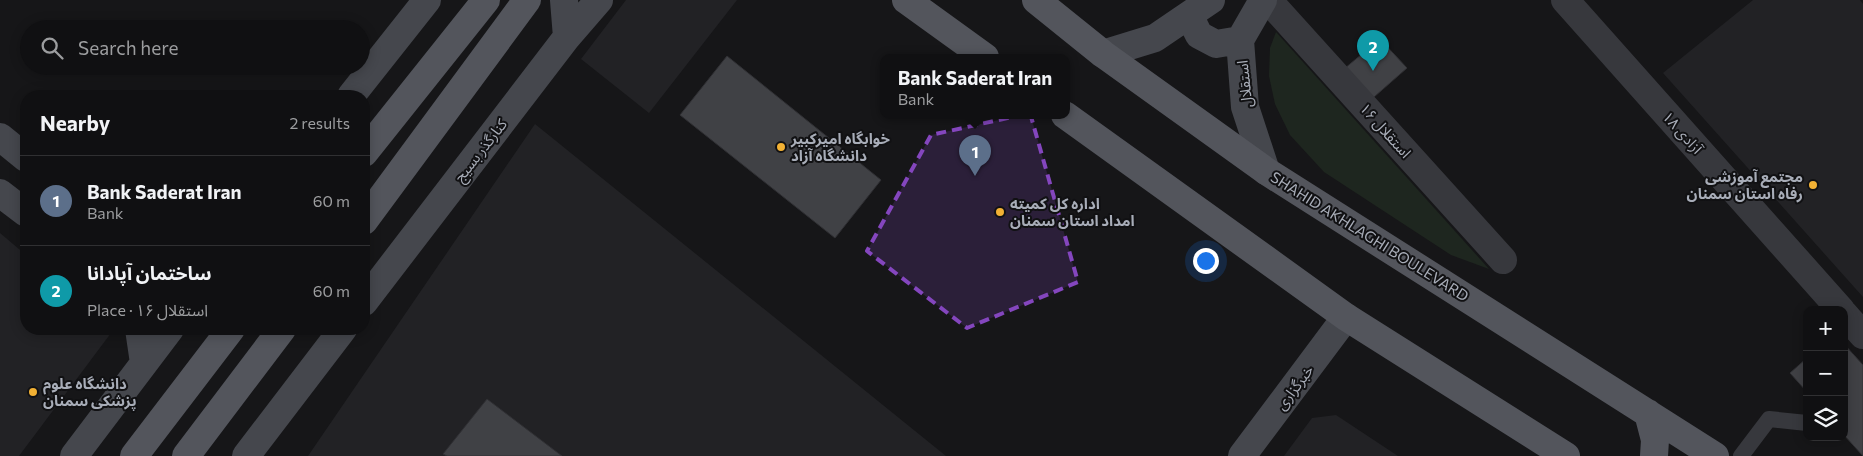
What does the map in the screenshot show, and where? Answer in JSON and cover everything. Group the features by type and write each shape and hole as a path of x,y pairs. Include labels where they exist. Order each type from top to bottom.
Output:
{"main road":[{"path":"370,72 427,0"},
{"path":"370,145 486,0"},
{"path":"370,212 527,0"},
{"path":"564,0 567,37"},
{"name":"کنارگذر بسیج","path":"370,294 567,37 599,0"},
{"path":"906,0 981,54"},
{"name":"SHAHID AKHLAGHI BOULEVARD","path":"1036,0 1103,54 1266,171 1715,456"},
{"path":"1103,54 1154,38 1211,0"},
{"name":"استقلال","path":"1263,0 1240,40 1245,107 1266,171"},
{"path":"1189,15 1199,35 1216,44 1240,40"},
{"path":"356,90 368,75"},
{"path":"1070,119 1346,317 1566,456"},
{"path":"0,137 20,153"},
{"path":"0,193 20,208"},
{"name":"خبرگزاری","path":"1242,456 1346,317"},
{"path":"140,335 144,363"},
{"path":"74,456 165,335"},
{"path":"134,456 225,335"},
{"path":"186,456 277,335"},
{"path":"246,456 338,335"},
{"path":"1648,413 1655,440 1654,456"}],"street":[{"name":"استقلال ۱۶","path":"1268,0 1503,260"},
{"name":"آزادی ۱۸","path":"1565,0 1837,306"},
{"path":"1848,318 1863,335"}],"lane":[{"path":"1741,456 1769,418 1803,422"}],"highlighted area":[{"path":"1030,113 1078,282 967,328 867,251 931,135"}],"shaded area":[{"path":"626,0 737,0 649,113 581,59"},
{"name":"مجتمع آموزشی رفاه استان سمنان","path":"1753,0 1860,0 1863,4 1863,297 1663,73"},
{"path":"1276,32 1489,269 1451,255 1324,172 1290,135 1275,104 1269,76 1270,48"},
{"path":"535,124 946,456 308,456"},
{"name":"دانشگاه علوم پزشکی سمنان","path":"0,233 20,250 20,335 110,335 19,456 0,456"},
{"path":"1336,415 1398,456 1284,456 1312,418"}],"building":[{"path":"1380,39 1407,68 1366,104 1338,74"},
{"name":"خوابگاه امیرکبیر دانشگاه آزاد","path":"727,56 881,180 835,238 680,115"},
{"path":"1848,348 1863,365 1863,456 1848,439"},
{"path":"1803,362 1803,388 1790,373"},
{"path":"487,399 562,456 447,456 443,454"}],"place":[{"name":"ساختمان آپادانا","path":"1373,71"},
{"name":"خوابگاه امیرکبیر دانشگاه آزاد","path":"781,147"},
{"name":"Bank Saderat Iran","path":"975,176"},
{"name":"مجتمع آموزشی رفاه استان سمنان","path":"1813,185"},
{"name":"اداره کل کمیته امداد استان سمنان","path":"1000,212"},
{"name":"دانشگاه علوم پزشکی سمنان","path":"33,392"}]}
